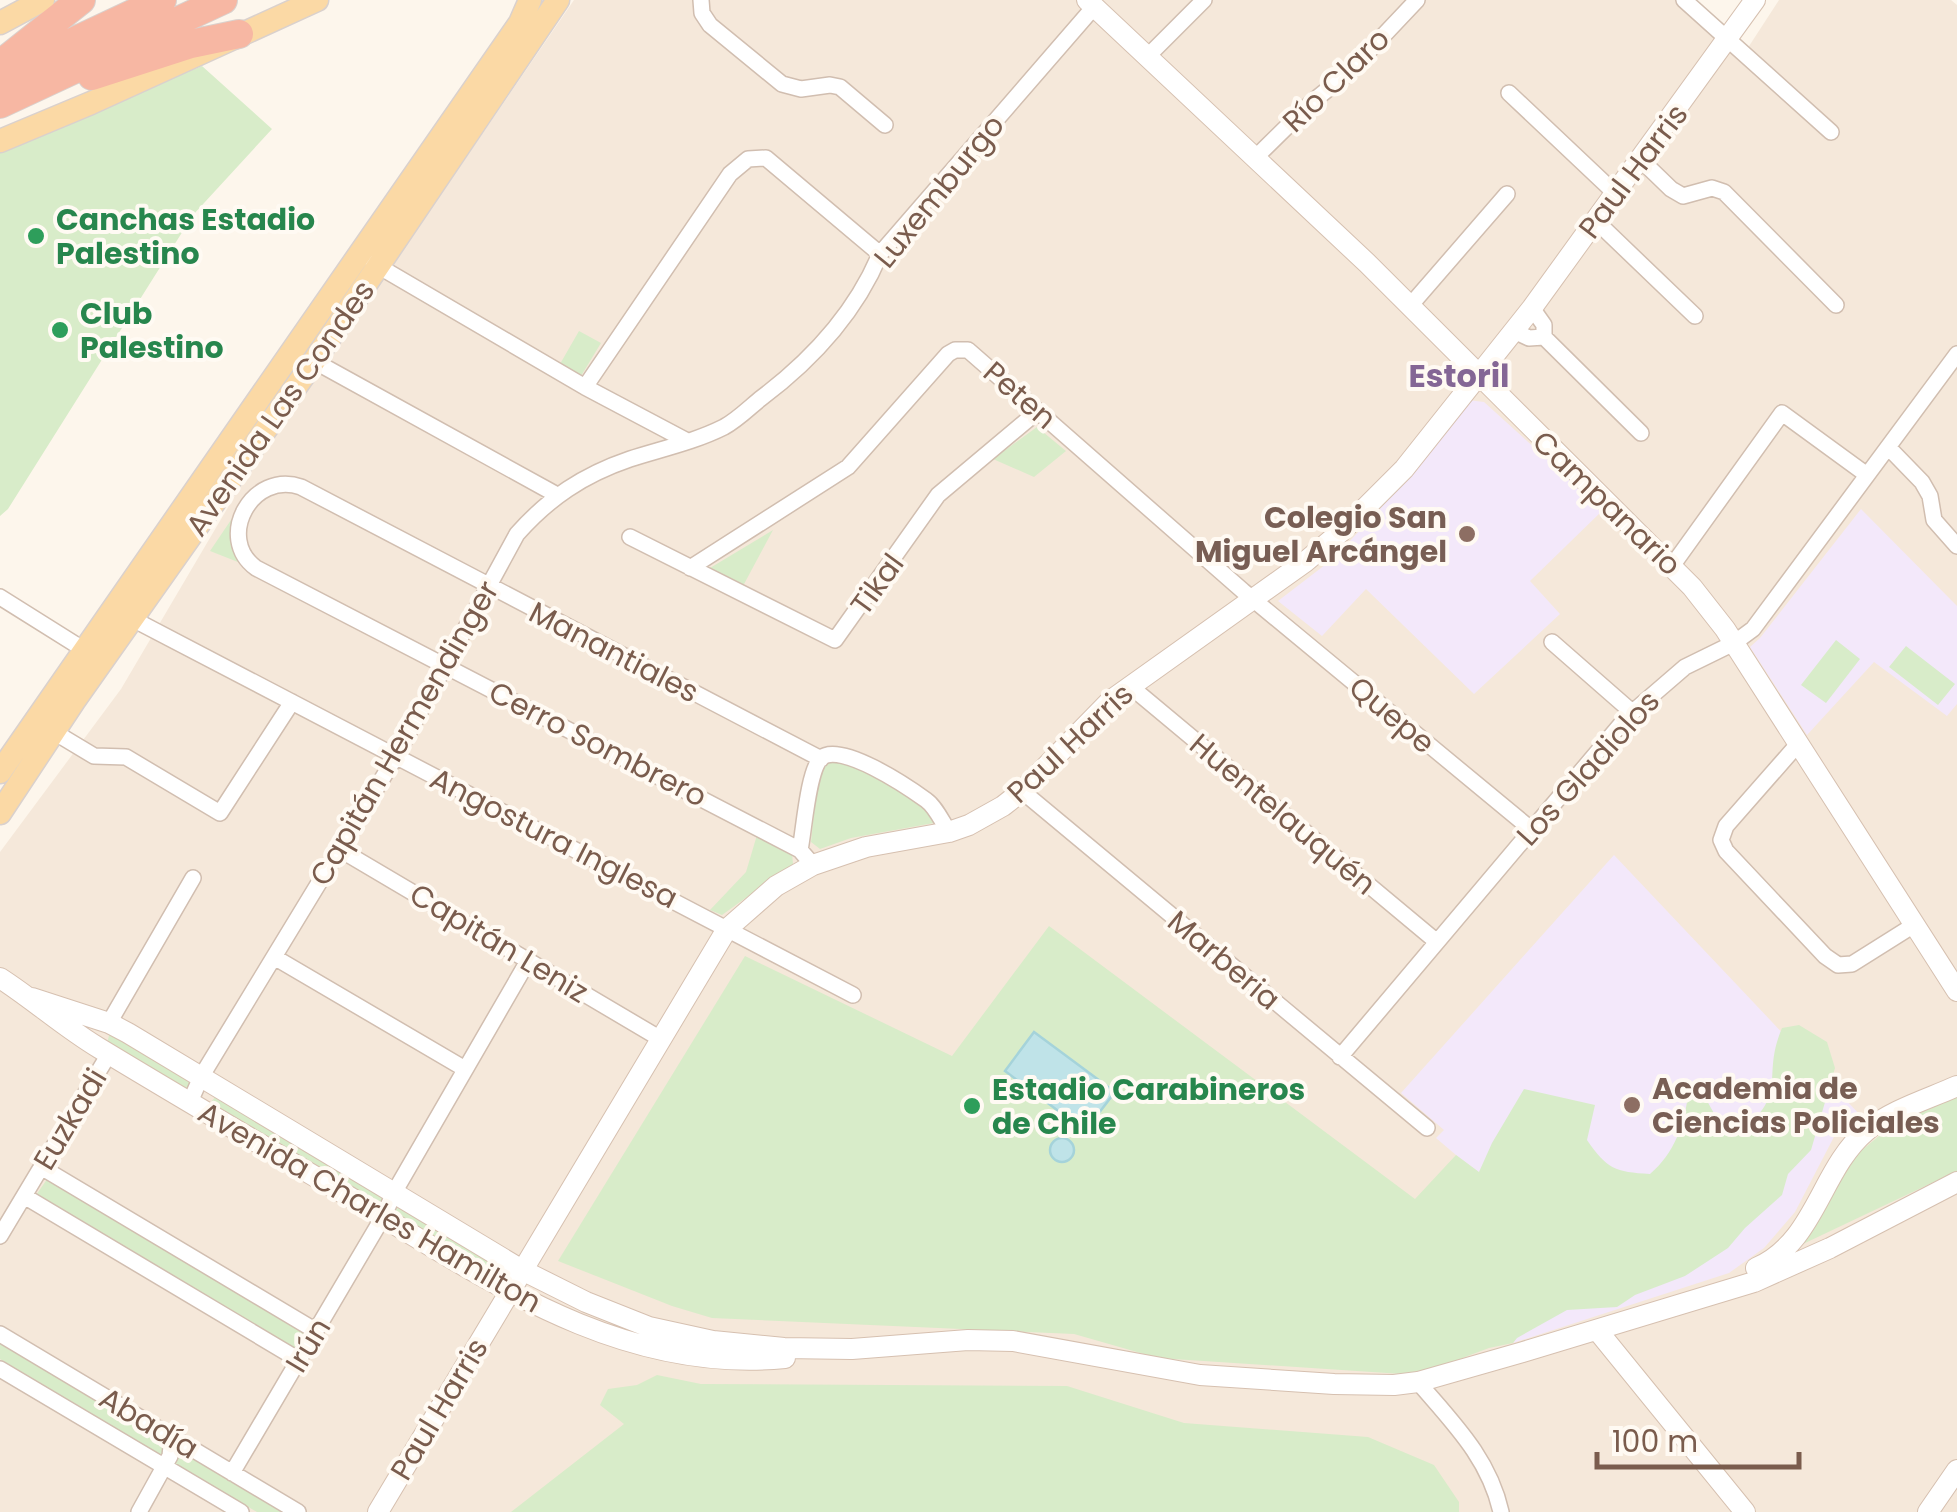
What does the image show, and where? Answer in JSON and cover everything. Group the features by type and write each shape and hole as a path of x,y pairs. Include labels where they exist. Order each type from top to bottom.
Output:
{"highway":[{"path":"0,64 82,0"},
{"path":"0,76 162,0"},
{"path":"0,104 223,0"},
{"path":"28,92 105,73 191,44 240,34"}],"main road":[{"path":"0,23 43,0"},
{"path":"0,141 316,0"},
{"name":"Avenida Las Condes","path":"0,772 86,650 123,614 226,488 314,361 518,12 530,0"},
{"name":"Avenida Las Condes","path":"0,813 54,732 123,614 370,260 558,0"}],"street":[{"path":"700,0 710,25 782,84 801,89 840,87 885,125"},
{"path":"1147,56 1204,0"},
{"name":"Río Claro","path":"1254,159 1312,102 1348,74 1417,0"},
{"path":"1684,0 1831,132"},
{"name":"Paul Harris","path":"378,1512 727,928 807,858 948,832 988,815 1022,791 1082,726 1130,686 1330,542 1375,500 1532,308 1755,0"},
{"name":"Campanario","path":"1091,3 1409,307 1707,604 1955,985"},
{"name":"Luxemburgo","path":"687,441 726,426 779,385 831,336 869,280 880,254 1091,3"},
{"path":"1510,93 1616,194"},
{"path":"584,387 730,174 748,159 766,158 880,254"},
{"path":"1641,160 1682,196 1712,188 1724,192 1836,305"},
{"path":"1409,307 1507,194"},
{"path":"1596,220 1695,316"},
{"path":"370,260 584,387 687,441"},
{"path":"1532,308 1544,325 1544,338"},
{"path":"1514,330 1529,338 1544,338 1641,433"},
{"name":"Peten","path":"690,568 848,467 955,350 972,352 1253,600"},
{"path":"314,361 557,495"},
{"name":"Los Gladiolos","path":"1340,1056 1632,712 1685,668 1753,629 1955,362"},
{"name":"Tikal","path":"630,536 835,640 938,495 1038,410"},
{"path":"1672,566 1782,413 1867,475"},
{"name":"Capitán Hermendinger","path":"190,1102 201,1077 396,756 517,534 543,504 557,495 629,460 687,441"},
{"path":"1888,448 1922,482 1930,496 1934,520 1957,546"},
{"name":"Manantiales","path":"250,503 264,488 279,483 295,484 821,758 849,754 929,802 948,832"},
{"path":"226,488 250,503"},
{"name":"Cerro Sombrero","path":"250,503 237,536 249,564 807,858"},
{"path":"0,597 86,650"},
{"name":"Quepe","path":"1253,600 1532,830"},
{"name":"Angostura Inglesa","path":"123,614 853,994"},
{"path":"1552,642 1632,712"},
{"name":"Huentelauquén","path":"1130,686 1437,942"},
{"path":"54,732 94,756 126,758 220,814 292,702"},
{"path":"1798,744 1726,826 1721,840 1726,851 1834,964 1852,964 1914,925"},
{"path":"807,858 814,770 821,758"},
{"name":"Marberia","path":"1022,791 1427,1128"},
{"name":"Capitán Leniz","path":"339,849 659,1038"},
{"path":"105,1052 101,1036 193,878"},
{"path":"274,956 465,1069"},
{"name":"Irún","path":"232,1472 528,961"},
{"name":"Avenida Charles Hamilton","path":"2,985 109,1023 522,1270 586,1302 648,1327 713,1341 852,1349"},
{"name":"Avenida Charles Hamilton","path":"32,998 105,1052 508,1292 603,1336 686,1357 777,1359 852,1349 1002,1340 1200,1375 1334,1384 1418,1382 1754,1282 1830,1248 1957,1182"},
{"name":"Euzkadi","path":"0,1236 105,1052"},
{"name":"Avenida Charles Hamilton","path":"1672,1305 1770,1262 1800,1233 1864,1132 1881,1120 1957,1086"},
{"path":"41,1167 316,1331"},
{"path":"24,1196 299,1360"},
{"path":"1596,1330 1745,1512"},
{"name":"Abadía","path":"0,1334 298,1512"},
{"name":"Abadía","path":"0,1368 241,1512"},
{"path":"1418,1382 1475,1450 1492,1480 1501,1512"},
{"path":"138,1512 172,1451 172,1437"},
{"path":"1928,1512 1957,1470"}],"shaded area":[{"path":"574,0 1679,0 1740,60 1779,0 1951,0 1957,5 1957,1512 0,1512 0,852 121,689 237,492"},
{"name":"Colegio San Miguel Arcángel","path":"1468,400 1484,402 1603,510 1530,581 1560,614 1474,694 1366,589 1322,636 1278,601 1334,558 1418,468"},
{"path":"1861,509 1957,606 1957,704 1947,716 1874,662 1807,735 1750,647"},
{"name":"Academia de Ciencias Policiales","path":"1614,855 1861,1116 1836,1133 1795,1212 1764,1248 1729,1273 1513,1343 1579,1248 1436,1138 1444,1130 1401,1093"}],"green space":[{"name":"Club Palestino","path":"202,66 272,129 193,215 0,516 0,149"},
{"path":"579,331 601,343 581,376 560,364"},
{"path":"1037,427 1066,451 1034,477 993,459"},
{"path":"233,517 232,545 243,564 210,551"},
{"path":"773,530 743,586 710,568"},
{"path":"1836,640 1860,659 1826,703 1801,685"},
{"path":"1906,646 1955,684 1938,705 1889,667"},
{"path":"846,757 934,812 934,823 851,838 820,849 811,842 818,773 830,759"},
{"path":"757,835 792,853 793,864 722,915 710,910 746,872"},
{"name":"Estadio Carabineros de Chile","path":"1049,926 1415,1199 1456,1155 1479,1172 1524,1089 1595,1105 1587,1140 1594,1150 1613,1167 1650,1174 1677,1137 1688,1092 1701,1090 1721,1126 1742,1130 1756,1117 1770,1094 1782,1028 1799,1025 1827,1042 1835,1068 1811,1150 1788,1174 1782,1195 1728,1248 1685,1276 1635,1295 1617,1307 1567,1310 1513,1343 1417,1375 1158,1358 1074,1334 712,1318 558,1261 745,956 952,1056"},
{"path":"110,1032 194,1084 186,1094 106,1047"},
{"path":"216,1096 383,1197 377,1208 206,1108"},
{"path":"1957,1096 1957,1171 1803,1244 1856,1155 1891,1126"},
{"path":"50,1175 311,1331 297,1354 34,1198"},
{"path":"399,1205 517,1273 508,1287 390,1220"},
{"path":"0,1341 289,1512 257,1512 0,1359"},
{"path":"657,1375 701,1384 1067,1386 1184,1423 1368,1437 1434,1465 1459,1502 1459,1512 511,1512 624,1424 600,1405 608,1389 637,1385"}],"water":[{"path":"1034,1032 1115,1092 1085,1131 1005,1071"},
{"path":"1062,1138 1074,1150 1062,1162 1050,1150"}],"place":[{"name":"Canchas Estadio Palestino","path":"36,236"},
{"name":"Club Palestino","path":"60,330"},
{"name":"Colegio San Miguel Arcángel","path":"1467,534"},
{"name":"Academia de Ciencias Policiales","path":"1632,1105"},
{"name":"Estadio Carabineros de Chile","path":"972,1106"}],"district":[{"name":"Estoril","path":"1459,375"}]}
